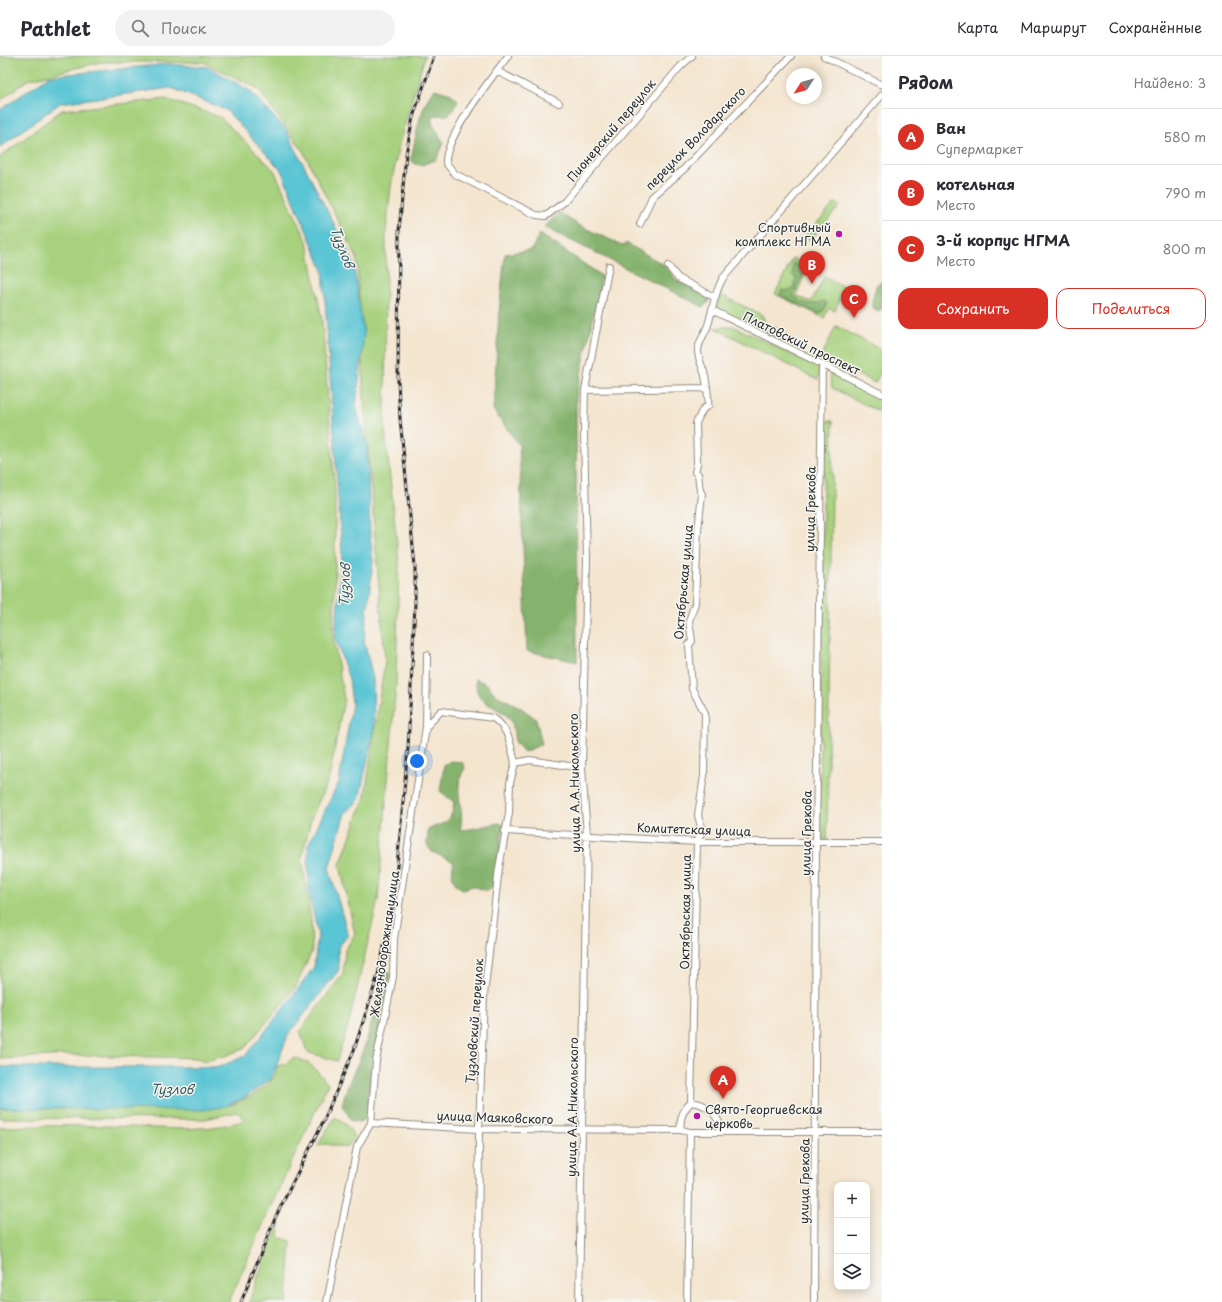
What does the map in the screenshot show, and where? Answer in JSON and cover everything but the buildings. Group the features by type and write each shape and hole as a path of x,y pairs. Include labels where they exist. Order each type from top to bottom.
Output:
{"street":[{"path":"508,56 497,71 559,103"},
{"name":"Пионерский переулок","path":"497,71 475,99 448,150 446,164 455,174 536,215 546,216 564,202 680,67 692,56"},
{"name":"переулок Володарского","path":"640,224 652,197 684,169 790,56"},
{"path":"824,56 882,85"},
{"name":"Октябрьская улица","path":"691,1102 698,842 702,831 698,815 704,776 705,713 692,689 689,645 692,641 689,622 695,603 698,530 702,494 700,491 698,474 695,472 697,464 696,423 703,410 708,406 709,399 705,388 705,377 698,352 712,310 714,297 723,278 882,95"},
{"name":"улица А.А.Никольского","path":"579,1302 587,835 582,768 587,559 584,433 586,390 609,266"},
{"path":"668,266 678,278 714,297"},
{"name":"Платовский проспект","path":"712,310 882,394"},
{"name":"улица Грекова","path":"814,1302 816,843 822,365"},
{"path":"586,390 705,388"},
{"name":"Железнодорожная улица","path":"327,1302 357,1147 371,1124 376,1061 393,977 394,939 426,727 427,655"},
{"path":"426,727 441,711 493,718 500,722 505,729 515,763 530,760 582,768"},
{"name":"Тузловский переулок","path":"478,1302 479,1129 484,995 505,832 509,812 510,783 515,763"},
{"name":"Комитетская улица","path":"505,832 587,835 698,842 882,842"},
{"path":"681,1130 682,1114 684,1109 691,1102 701,1103 707,1107 717,1118 724,1132"},
{"name":"улица Маяковского","path":"371,1124 479,1129 583,1131 681,1130 690,1132 882,1132"},
{"path":"687,1302 690,1132"}],"green space":[{"path":"0,56 425,56 400,140 391,186 386,232 385,431 399,562 396,684 378,900 349,1022 337,1061 307,1052 300,1031 343,974 345,950 355,934 340,865 365,796 385,660 364,402 357,258 303,151 257,88 203,62 101,62 27,80 0,101"},
{"path":"435,89 451,94 458,100 448,115 432,116 432,123 444,143 436,160 421,165 415,164 411,160 419,123 425,104"},
{"path":"166,99 220,117 274,170 307,241 322,320 335,492 335,583 333,636 344,699 329,778 311,819 302,857 311,921 312,951 295,988 245,1048 225,1056 205,1061 197,1058 65,1055 0,1059 0,157 62,110"},
{"path":"836,202 840,206 810,240 805,236"},
{"path":"559,212 578,225 624,246 626,243 666,266 676,280 710,296 708,303 703,307 544,227"},
{"path":"540,234 602,276 576,397 577,662 527,651 519,445 493,410 499,313 505,254 531,250"},
{"path":"793,258 808,268 796,295 811,302 825,276 844,287 835,311 829,308 824,318 775,294"},
{"path":"793,263 805,270 793,295 800,301 807,304 815,304 824,301 827,303 825,309 819,314 780,295 782,290 786,291 794,289 796,278 793,276"},
{"path":"882,282 882,309 878,311 873,308 872,301 877,284"},
{"path":"721,295 762,315 766,324 761,334 714,311"},
{"path":"769,325 787,333 782,344 764,335"},
{"path":"733,326 820,368 818,380 715,328"},
{"path":"836,326 882,350 882,369 875,383 821,357"},
{"path":"830,373 882,399 882,413 832,388"},
{"path":"824,421 833,421 827,840 822,839 819,835"},
{"path":"476,679 487,684 496,695 520,707 536,719 542,744 524,752 516,743 513,726 508,717 486,703 478,694"},
{"path":"451,761 462,762 465,768 459,784 461,814 460,830 499,823 504,825 493,887 488,891 472,886 463,889 459,887 454,881 452,874 454,862 432,852 427,845 428,829 444,823 452,814 454,802 440,791 444,766"},
{"path":"388,970 390,975 373,1060 368,1096 369,1115 360,1122 352,1121 342,1105 348,1085 365,1044 383,975"},
{"path":"293,1058 308,1063 328,1084 275,1197 229,1302 0,1302 0,1127 109,1126 178,1129 213,1127 245,1120 237,1112 205,1119 0,1118 0,1108 231,1105 248,1098 260,1090 273,1078 277,1066 286,1064"},
{"path":"335,1117 347,1126 354,1139 346,1148 326,1144 318,1146 321,1139"},
{"path":"280,1224 279,1237 291,1241 287,1302 249,1302 268,1249"}],"water":[{"name":"Тузлов","path":"167,64 209,67 250,91 286,130 353,261 364,334 356,407 367,445 370,534 373,563 364,640 373,678 374,730 359,800 345,813 329,868 348,935 338,948 339,970 288,1035 271,1079 244,1098 226,1106 204,1110 0,1108 0,1067 219,1067 245,1056 283,1009 314,967 318,935 309,893 308,845 339,782 352,704 349,679 335,637 342,555 323,270 281,170 226,110 171,88 60,103 0,147 0,110 49,76"}],"railway":[{"path":"241,1302 276,1216 323,1122 354,1050 378,975 394,898 408,748 415,604 415,566 400,419 398,381 399,231 406,154 413,117 434,56"}],"place":[{"name":"Спортивный комплекс НГМА","path":"839,234"},
{"name":"котельная","path":"812,284"},
{"name":"3-й корпус НГМА","path":"854,318"},
{"name":"Ван","path":"723,1099"},
{"name":"Свято-Георгиевская церковь","path":"697,1116"}]}
